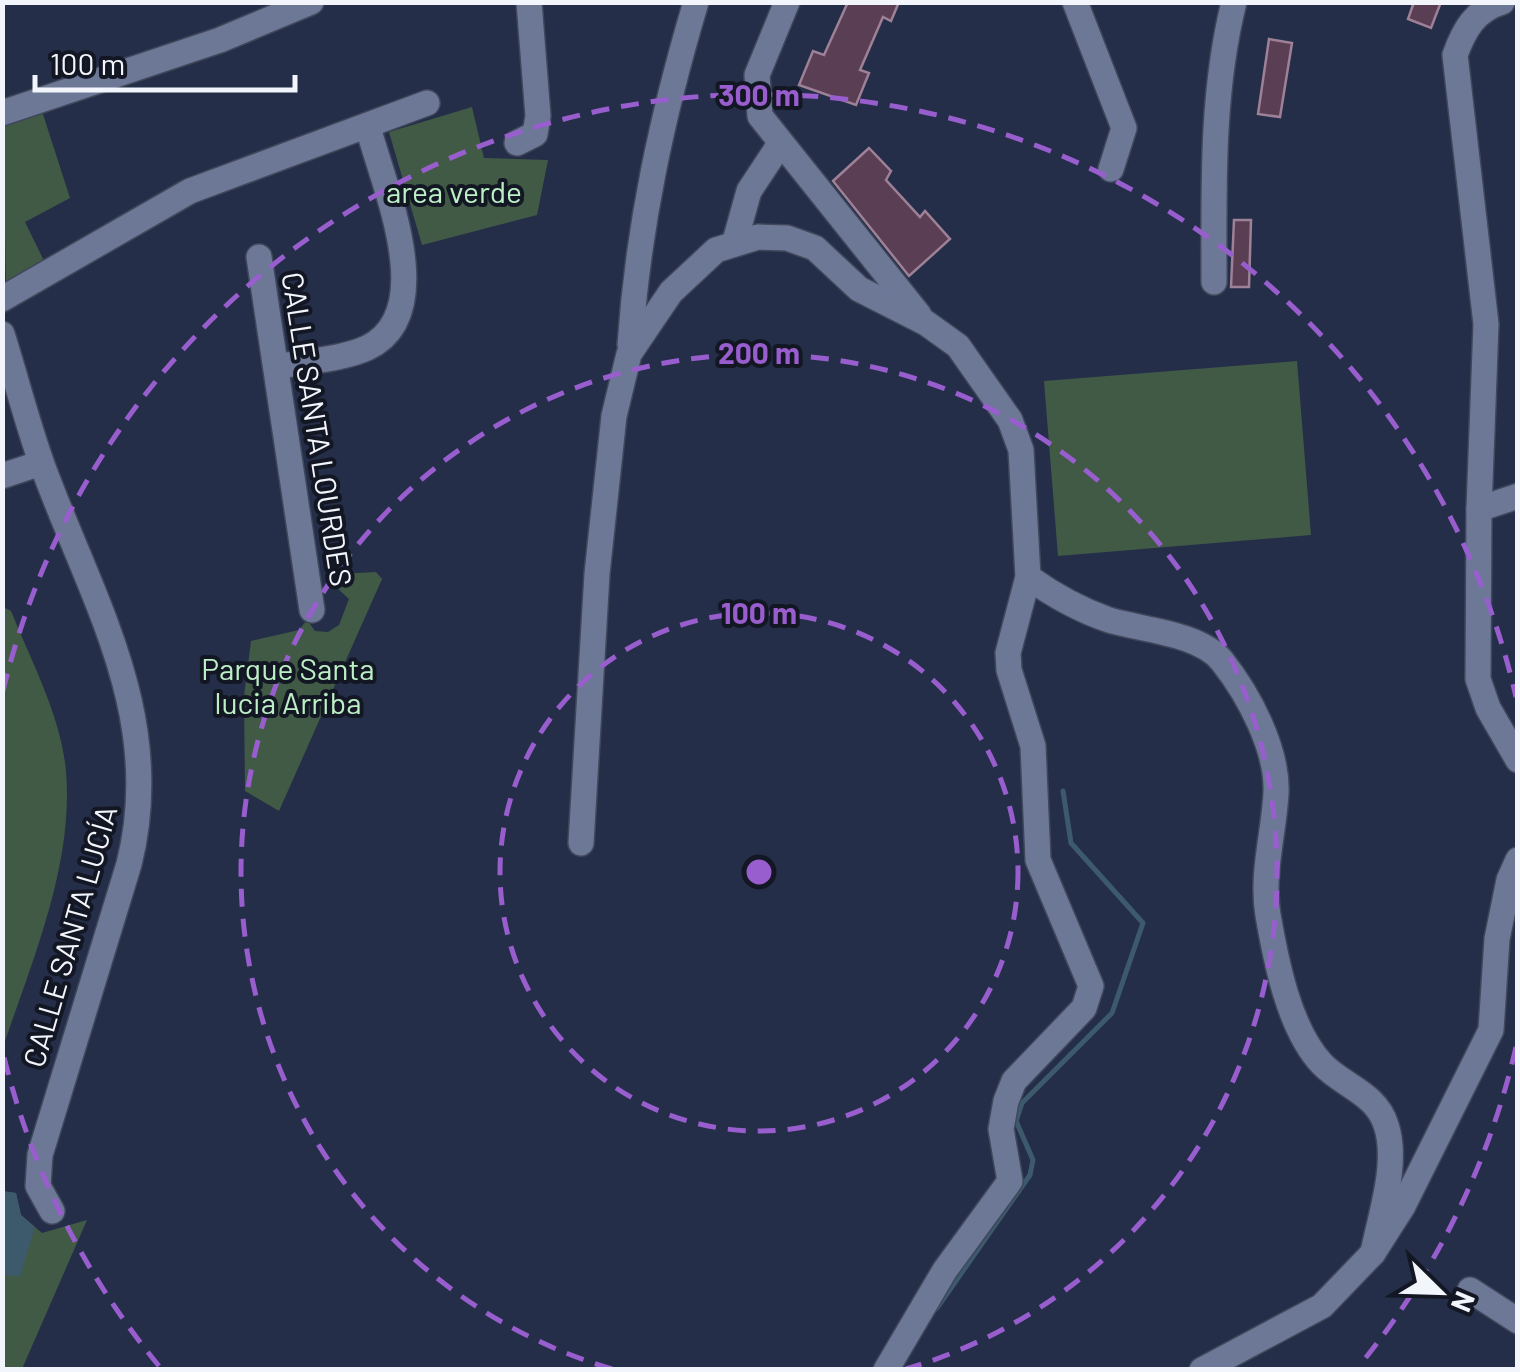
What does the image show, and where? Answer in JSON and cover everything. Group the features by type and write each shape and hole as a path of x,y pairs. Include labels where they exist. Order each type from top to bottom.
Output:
{"street":[{"path":"2,112 220,40 311,2"},
{"path":"518,142 535,134 538,116 529,2"},
{"path":"581,842 598,574 616,400 629,354 638,248 656,146 696,2"},
{"path":"787,2 762,57 756,96 760,116 926,322"},
{"path":"1075,2 1124,128 1111,169"},
{"path":"1214,282 1214,152 1234,2"},
{"path":"1502,2 1476,16 1455,55 1486,324 1478,678 1488,708 1518,760"},
{"path":"2,300 190,191 428,103"},
{"path":"276,366 363,350 389,330 400,314 406,275 368,128"},
{"path":"735,241 748,191 780,144"},
{"path":"629,354 671,292 716,250 735,241 787,238 816,248 859,288 926,322 958,346 1010,420 1021,450 1028,577 1008,653 1009,670 1033,746 1038,860 1091,986 1084,1008 1014,1081 1001,1129 1010,1181 944,1270 886,1370"},
{"name":"CALLE SANTA LOURDES","path":"259,258 312,610"},
{"name":"CALLE SANTA LUCÍA","path":"2,334 42,463 124,677 141,758 138,830 40,1155 38,1186 52,1211"},
{"path":"2,476 42,463"},
{"path":"1479,509 1518,496"},
{"path":"1028,577 1068,602 1106,619 1204,648 1220,659 1246,701 1271,753 1276,790 1268,913 1294,1014 1306,1046 1325,1068 1378,1108 1387,1127 1390,1154 1373,1253"},
{"path":"1202,1370 1306,1318 1351,1280 1373,1253 1402,1206 1490,1030 1496,939 1508,880 1518,860"},
{"path":"1470,1290 1518,1321"}],"green space":[{"name":"area verde","path":"472,107 484,158 548,160 537,215 422,245 389,132"},
{"path":"41,108 70,198 25,222 48,269 6,289 3,123"},
{"path":"1297,361 1311,535 1058,556 1044,381"},
{"name":"Parque Santa lucia Arriba","path":"376,572 382,579 279,811 245,791 244,696 251,641 299,630 307,620 315,631 328,632 339,625 349,599 337,588 338,574"},
{"path":"3,607 11,611 52,709 63,750 67,806 64,841 48,912 3,1047"},
{"path":"2,1191 16,1193 21,1215 42,1233 87,1220 22,1369 3,1369"}],"water":[{"path":"2,1191 16,1193 21,1215 35,1227 20,1276 3,1275"}],"building":[{"path":"848,2 899,2 891,21 883,17 860,70 869,73 856,105 799,85 813,51 824,55"},
{"path":"1414,2 1441,2 1431,28 1408,19"},
{"path":"1269,39 1292,43 1280,117 1258,114"},
{"path":"869,148 891,171 886,180 920,217 925,211 950,239 909,276 833,181"},
{"path":"1234,220 1251,220 1249,287 1231,287"}],"waterway":[{"path":"937,1308 1030,1175 1033,1160 1016,1121 1022,1103 1112,1013 1143,923 1071,843 1063,791"}]}
